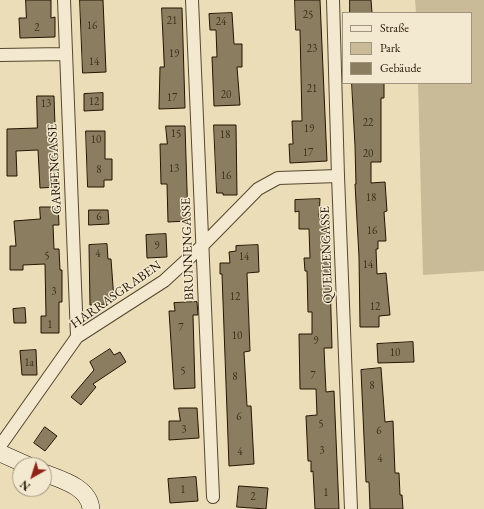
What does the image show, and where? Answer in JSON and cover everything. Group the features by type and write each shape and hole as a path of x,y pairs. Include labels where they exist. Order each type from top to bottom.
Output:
{"street":[{"name":"GARTENGASSE","path":"64,0 64,54 77,337"},
{"name":"BRUNNENGASSE","path":"192,0 201,247 213,497"},
{"name":"QUELLENGASSE","path":"333,0 338,176 351,509"},
{"path":"0,55 64,54"},
{"name":"HARRASGRABEN","path":"0,446 77,337 164,281 201,247 258,189 278,178 338,176"},
{"path":"0,453 12,458"},
{"path":"52,477 78,488 90,501 91,509"}],"green space":[{"path":"415,0 484,0 484,271 423,275 418,84 472,84 472,12 416,12"}],"building":[{"path":"26,0 51,0 51,18 55,17 55,37 20,38 19,18 26,18"},
{"path":"80,0 103,0 106,72 83,73"},
{"path":"295,0 320,0 327,161 290,163 289,144 293,144 292,121 302,121 300,30 296,30"},
{"path":"350,0 371,0 372,12 350,12"},
{"path":"162,8 182,8 185,108 159,109 160,67 164,67"},
{"path":"232,13 234,44 242,44 242,67 237,67 240,105 214,106 212,57 217,57 216,30 210,30 209,14"},
{"path":"352,84 384,84 384,98 381,98 381,162 371,162 371,183 385,182 387,211 384,212 386,241 378,241 378,249 376,249 377,274 386,273 390,315 379,316 379,327 360,327"},
{"path":"103,93 103,110 84,111 84,94"},
{"path":"37,96 54,96 57,187 40,188 38,150 16,151 17,176 7,176 7,129 37,128"},
{"path":"214,125 236,125 237,195 223,195 223,193 217,193"},
{"path":"166,126 185,126 188,221 168,222 167,184 161,184 160,144 167,144"},
{"path":"86,131 105,131 105,159 112,159 112,180 104,180 104,187 88,187"},
{"path":"320,199 319,217 325,217 326,243 329,243 332,348 324,348 326,392 334,391 339,509 315,509 313,471 311,472 311,461 308,461 306,416 317,415 316,389 300,389 299,334 312,334 312,312 308,312 307,271 305,271 304,258 310,258 309,229 299,229 299,211 295,212 295,200"},
{"path":"40,207 58,207 59,225 53,225 54,249 59,249 60,270 62,270 62,302 59,302 59,333 41,333 41,316 46,316 45,264 23,265 23,270 10,270 10,246 16,246 14,221 40,219"},
{"path":"89,210 108,210 109,224 89,225"},
{"path":"166,234 167,257 147,258 146,235"},
{"path":"107,244 108,259 111,259 114,300 107,301 107,304 90,305 89,245"},
{"path":"258,245 259,272 247,273 250,351 244,352 247,406 251,406 254,464 229,466 222,274 220,274 220,263 230,263 229,252 236,251 236,246"},
{"path":"197,302 198,315 193,315 195,388 174,389 169,311 175,311 174,303"},
{"path":"25,308 26,323 14,323 13,309"},
{"path":"413,342 414,362 378,363 377,344"},
{"path":"110,349 114,355 120,352 126,362 93,384 96,387 81,405 71,397 94,370 90,362"},
{"path":"36,350 37,375 22,375 20,351"},
{"path":"381,368 385,422 393,421 395,473 399,473 400,495 402,495 403,509 370,509 369,482 366,482 361,370"},
{"path":"179,408 197,408 199,438 169,440 169,421 180,421"},
{"path":"45,427 57,436 45,451 34,443"},
{"path":"196,477 198,501 170,503 168,479"},
{"path":"239,486 268,488 266,509 237,507"}]}
